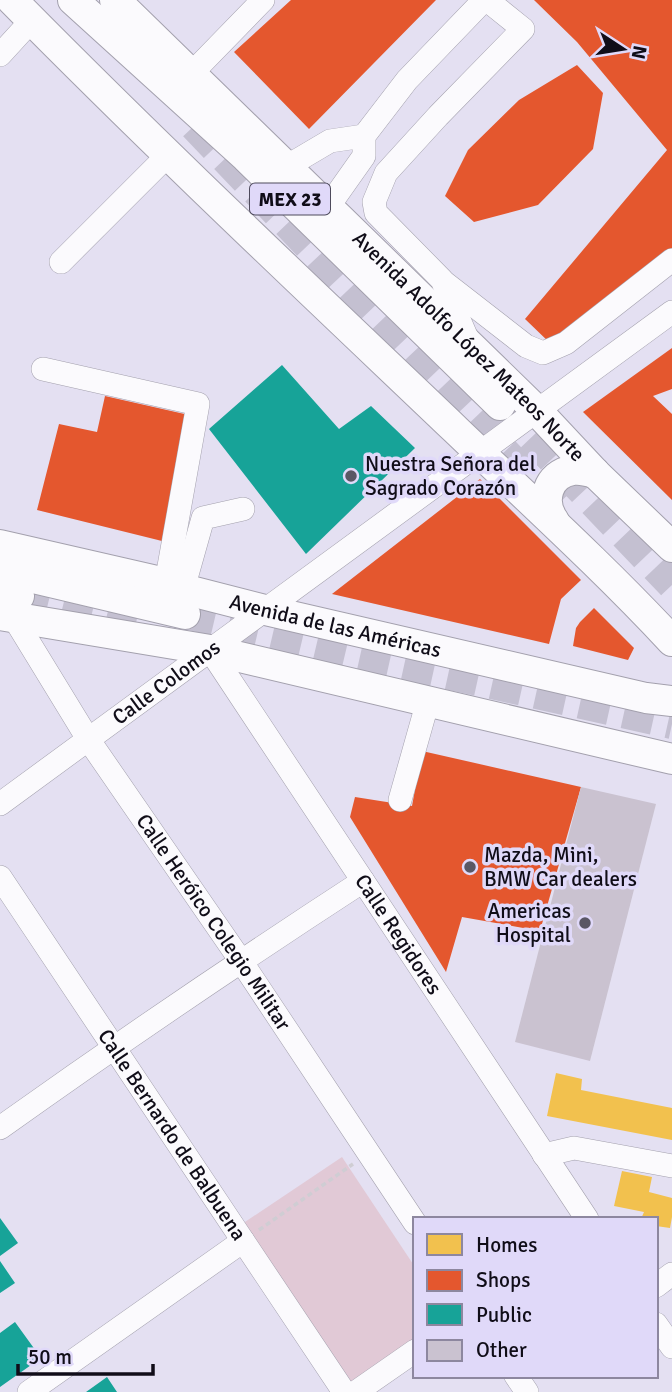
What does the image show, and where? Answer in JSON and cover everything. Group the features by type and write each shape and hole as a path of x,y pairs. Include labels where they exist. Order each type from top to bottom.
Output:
{"main road":[{"name":"Avenida Adolfo López Mateos Norte","path":"73,0 246,157 500,405"},
{"name":"Avenida Adolfo López Mateos Norte","path":"115,0 537,411 595,473 672,547"},
{"path":"22,5 69,57 168,155 554,521 672,641"},
{"path":"554,521 546,499 551,483 563,472 571,470 595,473"},
{"name":"Avenida de las Américas","path":"0,545 178,596"},
{"name":"Avenida de las Américas","path":"0,570 265,610 632,695 672,701"},
{"path":"8,605 672,759"}],"street":[{"path":"191,74 263,0"},
{"path":"328,207 407,80 486,0 523,29 386,173 374,202 376,213 442,280 526,346 543,353 566,343 672,260"},
{"path":"0,13 22,5"},
{"path":"0,55 22,5"},
{"path":"286,167 330,141 364,146 386,173"},
{"path":"61,262 168,155"},
{"path":"442,280 471,347"},
{"name":"Calle Colomos","path":"0,804 672,312"},
{"path":"43,369 198,404 178,596"},
{"path":"178,596 202,518 243,509"},
{"name":"Calle Heróico Colegio Militar","path":"8,605 88,739 241,961 413,1220"},
{"name":"Calle Regidores","path":"210,650 586,1217"},
{"path":"400,800 428,701"},
{"name":"Calle Bernardo de Balbuena","path":"0,877 341,1390"},
{"path":"0,1128 113,1047 363,881"},
{"path":"544,1154 574,1148 672,1166"},
{"path":"29,1392 243,1241"},
{"path":"658,1327 672,1347"},
{"path":"341,1390 413,1352"}],"path":[{"path":"243,1241 369,1154"}],"shaded area":[{"path":"342,1157 413,1264 413,1360 349,1392 239,1226"}],"building: Homes":[{"path":"556,1073 582,1079 581,1090 672,1108 672,1140 547,1116"},
{"path":"622,1171 652,1177 649,1192 672,1198 670,1228 658,1226 658,1217 642,1217 644,1212 614,1206"}],"building: Shops":[{"path":"291,0 436,0 309,129 234,52"},
{"path":"534,0 672,0 672,249 552,345 525,319 667,150 577,42"},
{"path":"577,65 603,93 593,149 538,205 474,222 445,196 468,150 519,100"},
{"path":"672,348 672,389 653,396 672,414 672,500 583,412"},
{"path":"105,396 189,415 162,541 37,510 59,424 97,432"},
{"path":"480,479 581,580 561,599 549,644 332,594"},
{"path":"594,608 634,648 628,660 573,646 576,628"},
{"name":"Mazda, Mini, BMW Car dealers","path":"422,751 581,787 540,931 462,917 446,972 350,817 355,797 412,806"}],"building: Public":[{"path":"282,365 339,429 371,406 415,448 306,554 209,429"},
{"path":"0,1218 18,1243 0,1256"},
{"path":"0,1261 15,1283 0,1293"},
{"path":"15,1322 41,1358 0,1387 0,1333"},
{"path":"107,1377 117,1392 86,1392"}],"building: Other":[{"name":"Americas Hospital","path":"581,787 656,804 590,1061 515,1042"}],"tunnel":[{"path":"194,126 563,513"},
{"path":"500,405 672,585"},
{"path":"19,596 144,627"},
{"path":"185,614 672,724"}],"place":[{"name":"Nuestra Señora del Sagrado Corazón","path":"351,476"},
{"name":"Mazda, Mini, BMW Car dealers","path":"470,867"},
{"name":"Americas Hospital","path":"585,923"}]}
